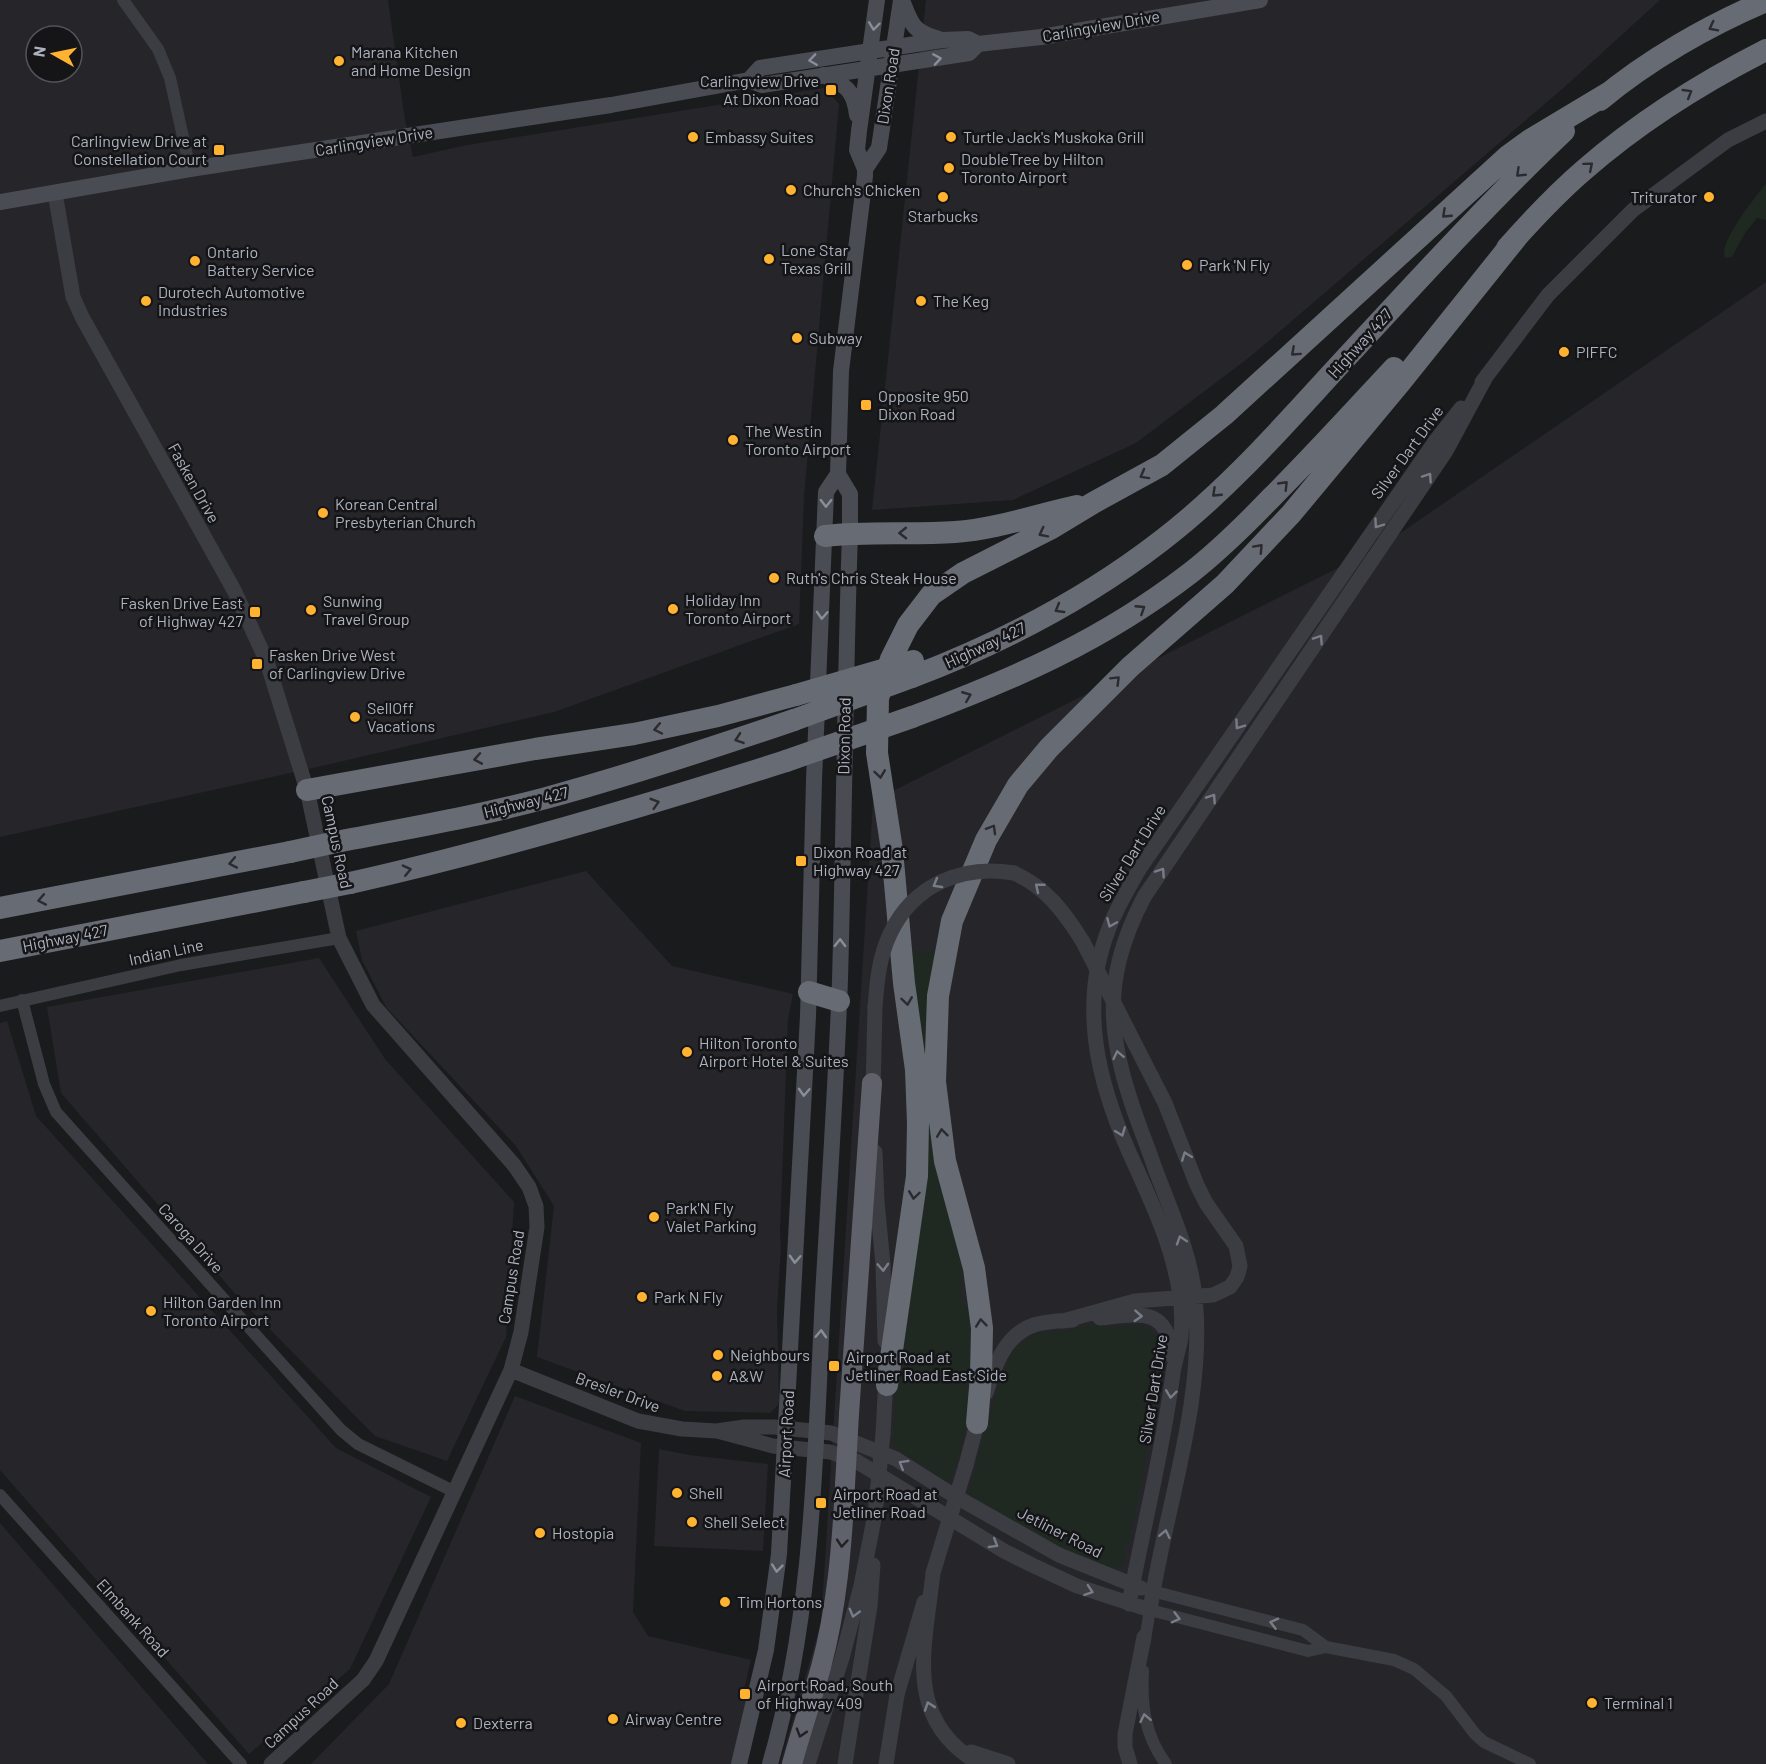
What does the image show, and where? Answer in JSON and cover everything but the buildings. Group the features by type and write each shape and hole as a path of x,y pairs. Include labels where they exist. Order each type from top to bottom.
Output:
{"highway":[{"name":"Highway 427","path":"0,908 341,842 545,798 668,762 794,720 912,669 989,646 1089,591 1162,540 1200,509 1286,423 1486,207 1564,131 1610,92 1703,32 1766,1"},
{"name":"Highway 427","path":"0,951 350,883 542,836 786,761 912,717 1013,677 1077,647 1136,612 1190,573 1237,533 1517,237 1582,172 1640,126 1682,97 1766,50"},
{"path":"886,1385 917,1176 918,1123 916,1070 904,983 892,850 878,753 878,698 891,659 908,625 932,595 963,573 1050,529 1093,502 1162,465 1224,415 1508,156 1530,140 1610,92"},
{"path":"977,1424 982,1328 974,1268 945,1161 935,1083 938,996 952,921 986,840 1018,785 1049,748 1130,667 1225,584 1291,514 1517,237"},
{"path":"825,536 850,533 955,532 994,526 1093,502"},
{"path":"307,790 524,751 634,734 912,669"},
{"path":"809,992 838,1001"},
{"path":"792,1764 821,1667 834,1610 841,1552 872,1083"}],"main road":[{"name":"Dixon Road","path":"865,169 857,150 878,0"},
{"name":"Dixon Road","path":"838,1001 850,533 850,494 838,474 840,371 865,169 879,148 901,0"},
{"path":"901,0 912,25 920,33 942,40"},
{"name":"Carlingview Drive","path":"749,80 760,68 942,40 968,39 978,44 1041,37 1260,0"},
{"name":"Carlingview Drive","path":"0,202 190,169 611,105 749,80 762,85 969,53 978,44"},
{"path":"824,75 839,82 853,95 859,131"},
{"name":"Dixon Road","path":"809,992 814,780 826,492 838,474"},
{"name":"Airport Road","path":"739,1764 757,1693 770,1627 778,1554 809,992"},
{"name":"Airport Road","path":"770,1764 789,1687 804,1601 809,1547 838,1001"}],"street":[{"path":"123,0 158,49 171,78 190,169"},
{"name":"Silver Dart Drive","path":"1150,1610 1152,1591 1176,1483 1196,1367 1197,1334 1188,1297 1163,1228 1106,1093 1096,1051 1094,1028 1096,976 1109,928 1140,868 1436,440 1548,295 1633,210 1728,140 1766,121"},
{"name":"Fasken Drive","path":"56,194 74,297 82,317 235,591 271,669 307,790"},
{"name":"Silver Dart Drive","path":"1129,1604 1167,1418 1191,1272 1173,1213 1130,1100 1118,1058 1113,1021 1115,984 1123,944 1144,897 1446,451 1487,375"},
{"path":"1273,677 1286,687"},
{"name":"Campus Road","path":"271,1764 363,1680 376,1661 511,1370 521,1332 537,1227 536,1206 529,1188 514,1165 373,1005 339,938 307,790"},
{"path":"845,1764 871,1598 875,1514 886,1385 883,1264 877,1202 872,1083 879,970 890,933 904,911 920,895 956,874 996,870 1014,873 1029,879 1044,891 1068,920 1083,942 1165,1103 1206,1203 1236,1246 1240,1259 1237,1277 1230,1287 1219,1294 1136,1301 1063,1321"},
{"name":"Indian Line","path":"0,1006 181,965 339,938"},
{"name":"Caroga Drive","path":"22,1000 44,1084 56,1112 341,1430 358,1444 455,1492"},
{"path":"886,1764 904,1666 992,1375 1010,1340 1035,1325 1135,1315 1153,1318 1167,1329 1171,1339 1174,1369"},
{"name":"Bresler Drive","path":"511,1370 638,1421 682,1429 717,1431 744,1427 786,1428"},
{"name":"Jetliner Road","path":"786,1428 844,1437 896,1459 953,1495 1059,1555 1132,1586 1303,1630 1326,1647 1394,1660 1414,1669 1446,1696 1475,1734 1484,1742 1530,1764"},
{"name":"Bresler Drive","path":"717,1431 785,1447"},
{"name":"Jetliner Road","path":"785,1447 830,1452 856,1461 1004,1551 1077,1586 1150,1610 1308,1652 1326,1647"},
{"name":"Elmbank Road","path":"0,1495 241,1764"},
{"path":"808,1764 842,1658 861,1586 875,1514"},
{"path":"1051,1575 1059,1555"},
{"path":"933,1574 923,1681 930,1710 943,1734 955,1747 980,1764"},
{"path":"1130,1764 1125,1747 1125,1734 1150,1610"},
{"path":"1144,1637 1142,1688 1145,1722 1156,1752 1166,1764"},
{"path":"943,1734 975,1754 1008,1764"}],"shaded area":[{"path":"0,0 388,0 405,120 413,157 467,145 824,88 839,104 804,496 799,624 554,712 0,837"},
{"name":"Park 'N Fly","path":"926,0 1660,0 1568,84 1251,356 1136,443 1013,500 872,510"},
{"path":"1766,184 1766,220 1757,218 1745,233 1732,257 1725,258 1724,251 1732,231"},
{"path":"1766,282 1766,1764 780,1764 821,1623 873,801 1380,547"},
{"path":"586,871 672,966 793,994 788,1019 777,1309 779,1401 770,1413 685,1411 537,1357 554,1206 516,1146 386,1007 362,960 356,931"},
{"path":"940,949 930,1010 964,1279 961,1279 963,1305 971,1309 972,1375 968,1424 948,1490 931,1470 893,1447 895,1386 909,1277 909,953"},
{"path":"319,958 385,1059 514,1202 506,1337 447,1461 375,1436 238,1297 61,1093 47,1007"},
{"path":"7,1021 36,1116 336,1448 431,1497 350,1669 249,1754 0,1470 0,1023"},
{"path":"1093,1324 1113,1327 1142,1325 1159,1339 1163,1354 1152,1427 1129,1544 1123,1544 1123,1549 1127,1551 1124,1565 1108,1570 1084,1561 967,1501 994,1402 1015,1345 1018,1346 1035,1332 1067,1330"},
{"path":"515,1396 641,1443 633,1612 648,1636 751,1660 742,1698 748,1700 731,1764 311,1764 389,1684"},
{"path":"659,1449 689,1455 768,1464 763,1551 654,1546"},
{"path":"0,1523 208,1764 0,1764"}],"place":[{"name":"Marana Kitchen and Home Design","path":"339,61"},
{"name":"Carlingview Drive At Dixon Road","path":"831,90"},
{"name":"Embassy Suites","path":"693,137"},
{"name":"Turtle Jack's Muskoka Grill","path":"951,137"},
{"name":"Carlingview Drive at Constellation Court","path":"219,150"},
{"name":"DoubleTree by Hilton Toronto Airport","path":"949,168"},
{"name":"Church's Chicken","path":"791,190"},
{"name":"Starbucks","path":"943,197"},
{"name":"Triturator","path":"1709,197"},
{"name":"Lone Star Texas Grill","path":"769,259"},
{"name":"Ontario Battery Service","path":"195,261"},
{"name":"Park 'N Fly","path":"1187,265"},
{"name":"Durotech Automotive Industries","path":"146,301"},
{"name":"The Keg","path":"921,301"},
{"name":"Subway","path":"797,338"},
{"name":"PIFFC","path":"1564,352"},
{"name":"Opposite 950 Dixon Road","path":"866,405"},
{"name":"The Westin Toronto Airport","path":"733,440"},
{"name":"Korean Central Presbyterian Church","path":"323,513"},
{"name":"Ruth's Chris Steak House","path":"774,578"},
{"name":"Holiday Inn Toronto Airport","path":"673,609"},
{"name":"Sunwing Travel Group","path":"311,610"},
{"name":"Fasken Drive East of Highway 427","path":"255,612"},
{"name":"Fasken Drive West of Carlingview Drive","path":"257,664"},
{"name":"SellOff Vacations","path":"355,717"},
{"name":"Dixon Road at Highway 427","path":"801,861"},
{"name":"Hilton Toronto Airport Hotel & Suites","path":"687,1052"},
{"name":"Park'N Fly Valet Parking","path":"654,1217"},
{"name":"Park N Fly","path":"642,1297"},
{"name":"Hilton Garden Inn Toronto Airport","path":"151,1311"},
{"name":"Neighbours","path":"718,1355"},
{"name":"Airport Road at Jetliner Road East Side","path":"834,1366"},
{"name":"A&W","path":"717,1376"},
{"name":"Shell","path":"677,1493"},
{"name":"Airport Road at Jetliner Road","path":"821,1503"},
{"name":"Shell Select","path":"692,1522"},
{"name":"Hostopia","path":"540,1533"},
{"name":"Tim Hortons","path":"725,1602"},
{"name":"Airport Road, South of Highway 409","path":"745,1694"},
{"name":"Terminal 1","path":"1592,1703"},
{"name":"Airway Centre","path":"613,1719"},
{"name":"Dexterra","path":"461,1723"}]}
